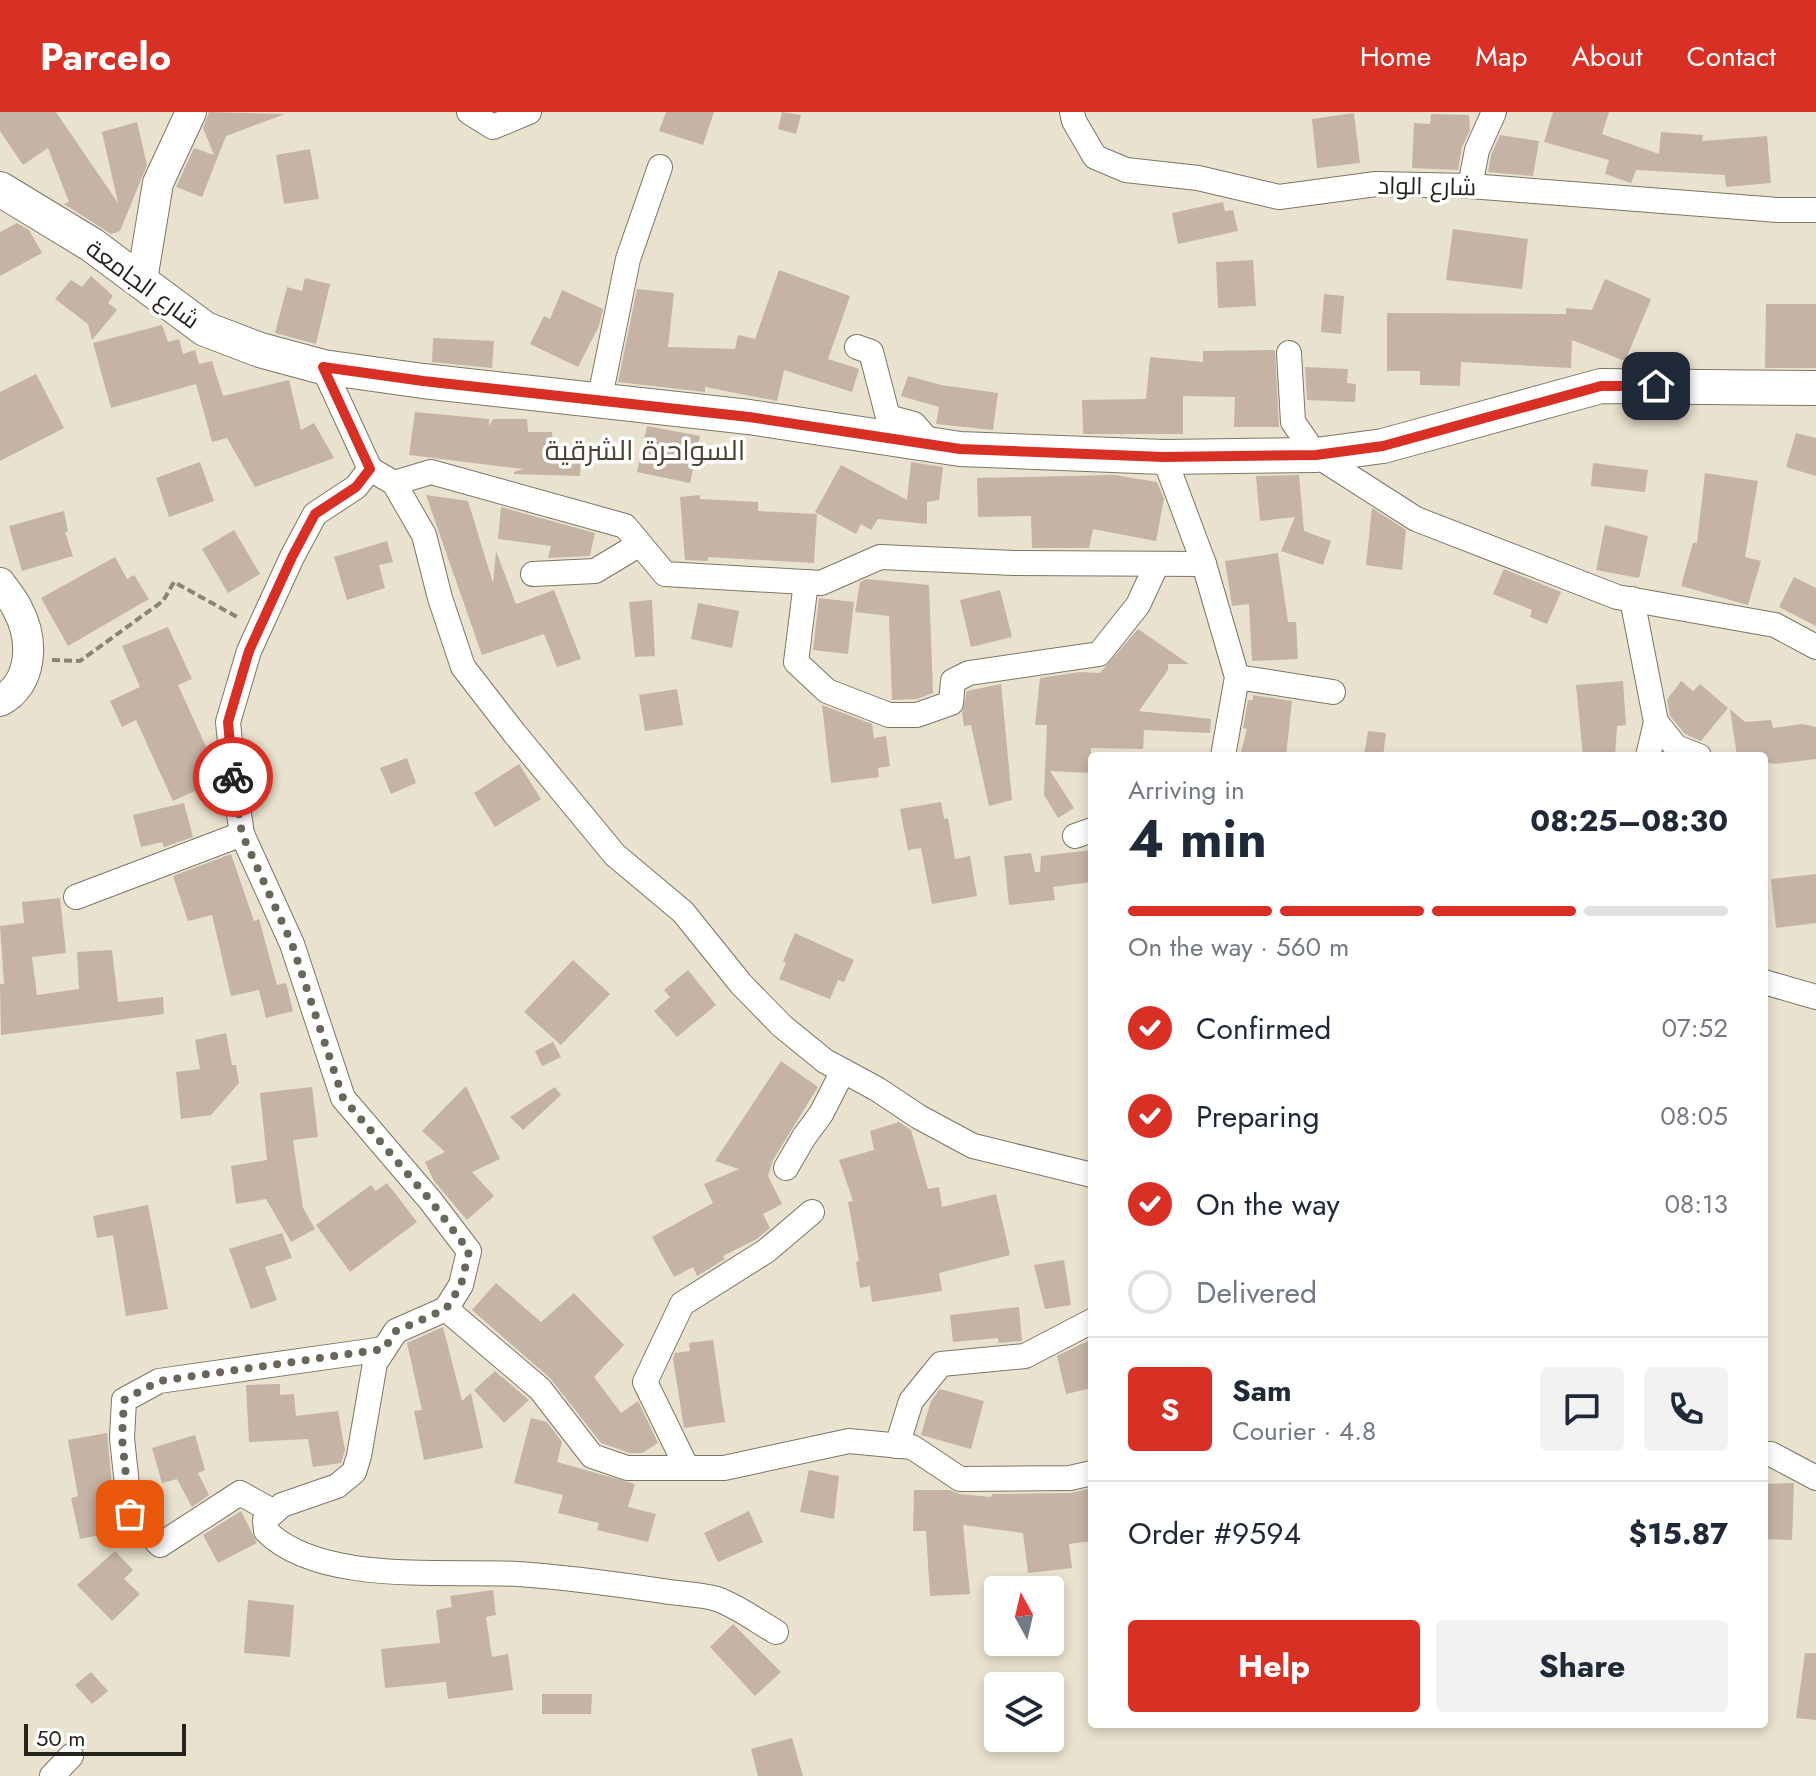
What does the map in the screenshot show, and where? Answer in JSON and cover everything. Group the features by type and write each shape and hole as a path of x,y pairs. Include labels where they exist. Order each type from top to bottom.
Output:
{"main road":[{"name":"شارع الجامعة","path":"0,189 92,245 205,329 260,350 323,367 599,402 749,417 960,449 1164,457 1316,455 1383,446 1601,386 1816,388"}],"street":[{"path":"142,280 158,183 191,112"},
{"path":"469,112 493,127 529,112"},
{"name":"شارع الواد","path":"1072,112 1095,157 1126,170 1198,178 1279,197 1376,184 1470,186 1778,210 1816,210"},
{"path":"1470,186 1477,150 1494,112"},
{"path":"599,402 628,259 660,167"},
{"path":"857,347 871,352 888,417 914,424 932,445"},
{"path":"1289,353 1293,422 1316,455 1416,519 1617,597 1775,625 1816,647"},
{"path":"323,367 370,469 394,483 424,535 440,598 463,667 615,855 683,912 741,984 782,1026 825,1061 973,1146 1088,1174"},
{"path":"1164,457 1204,564 1237,677 1224,752"},
{"path":"370,469 356,487 315,514 249,651 228,722 242,834 292,944 343,1098 469,1251 461,1285 446,1309 396,1331 375,1363 354,1472 337,1486 282,1505 265,1520 266,1531 278,1544 334,1563 384,1572 518,1574 717,1599 776,1632"},
{"path":"394,483 431,472 625,526 665,574 821,583 880,557 1014,563 1204,564"},
{"path":"533,574 595,571 640,544"},
{"path":"806,582 796,662 827,691 889,715 917,715 951,703 953,681 969,673 1099,654 1138,605 1157,564"},
{"path":"0,583 19,611 29,648 23,681 0,701"},
{"path":"1632,599 1656,722 1649,752"},
{"path":"1237,677 1333,692"},
{"path":"1656,722 1676,747 1689,752"},
{"path":"76,897 242,834"},
{"path":"1768,983 1816,997"},
{"path":"786,1168 821,1114 843,1071"},
{"path":"687,1468 645,1382 682,1304 766,1251 812,1212"},
{"path":"446,1309 540,1389 592,1456 627,1468 724,1468 849,1441 912,1447 960,1479 1070,1478 1088,1474"},
{"path":"897,1446 911,1401 941,1364 1025,1356 1088,1323"},
{"path":"274,1512 240,1493 160,1545 130,1514 122,1438 124,1400 159,1381 384,1349"},
{"path":"1768,1454 1816,1478"},
{"path":"52,1776 71,1756"}],"path":[{"path":"27,659 80,661 163,601 174,582 259,629"}],"building":[{"path":"0,112 56,112 118,203 102,132 137,122 147,165 120,231 111,234 64,204 69,202 48,148 23,165 0,131"},
{"path":"209,112 285,114 226,136 202,197 176,187 194,148 214,155 203,128"},
{"path":"666,112 714,112 703,145 659,131"},
{"path":"782,112 801,115 796,134 778,129"},
{"path":"1553,112 1609,112 1602,134 1659,154 1661,132 1703,135 1702,141 1767,136 1771,183 1726,187 1725,175 1636,170 1631,183 1605,174 1609,160 1544,142"},
{"path":"1354,113 1360,163 1317,168 1312,119"},
{"path":"1431,114 1469,115 1470,130 1462,147 1458,170 1412,168 1414,123 1430,124"},
{"path":"1500,135 1539,141 1533,176 1488,172"},
{"path":"310,149 319,199 284,204 276,155"},
{"path":"1223,202 1225,211 1233,210 1238,231 1178,244 1172,213"},
{"path":"17,223 29,230 42,253 0,276 0,232"},
{"path":"1453,229 1528,239 1522,289 1446,280"},
{"path":"1253,260 1256,306 1218,308 1216,262"},
{"path":"779,270 850,296 828,359 859,369 852,392 784,370 777,401 705,387 705,392 618,382 637,289 674,293 668,347 735,349 738,335 755,339"},
{"path":"91,276 113,296 108,303 117,310 92,340 88,324 55,299 71,280 82,287"},
{"path":"305,278 330,284 316,344 275,333 287,287 302,291"},
{"path":"1605,279 1651,299 1625,361 1572,340 1571,368 1461,362 1460,386 1420,385 1420,371 1387,371 1387,313 1566,314 1566,308 1592,310"},
{"path":"562,290 603,309 599,326 578,367 530,344 544,316 550,319"},
{"path":"1324,294 1344,296 1341,334 1321,332"},
{"path":"1766,304 1816,304 1816,368 1765,368"},
{"path":"162,325 168,342 179,339 183,354 195,350 199,364 212,361 223,396 289,380 301,430 314,423 334,458 255,487 227,438 212,442 196,384 111,408 93,343"},
{"path":"433,338 494,341 492,368 432,362"},
{"path":"1275,350 1279,427 1234,427 1235,397 1183,396 1183,434 1083,434 1082,400 1146,399 1150,357 1203,362 1203,351"},
{"path":"1305,367 1348,369 1347,383 1356,384 1355,402 1307,400"},
{"path":"36,374 64,428 0,461 0,392"},
{"path":"908,376 941,385 998,393 993,430 936,424 939,407 901,396"},
{"path":"415,412 489,419 489,426 493,419 527,419 528,432 552,432 553,445 581,446 580,476 514,474 523,469 409,455"},
{"path":"647,426 700,436 690,483 637,472"},
{"path":"1796,433 1816,438 1816,476 1786,467"},
{"path":"200,462 214,501 169,517 156,478"},
{"path":"911,462 943,467 939,500 927,502 927,524 878,519 871,530 861,524 856,534 815,512 841,465 907,500"},
{"path":"1593,463 1648,470 1645,492 1591,486"},
{"path":"1705,473 1758,481 1745,557 1761,561 1748,605 1681,586 1693,543 1697,543"},
{"path":"1114,475 1157,482 1164,499 1156,541 1093,529 1089,548 1032,548 1031,516 978,517 977,478"},
{"path":"1299,475 1304,531 1331,541 1323,565 1281,551 1295,517 1260,521 1256,476"},
{"path":"426,495 468,501 493,583 496,551 516,604 554,590 581,659 557,667 544,634 482,655"},
{"path":"700,495 700,499 758,502 758,511 817,514 814,563 708,557 708,561 685,560 680,497"},
{"path":"501,507 595,533 590,556 548,558 551,546 498,539"},
{"path":"1372,508 1406,530 1402,570 1366,565"},
{"path":"64,511 68,532 65,532 73,556 22,571 9,526"},
{"path":"1605,525 1648,536 1639,578 1596,570"},
{"path":"234,530 260,574 228,593 202,549"},
{"path":"387,541 393,562 379,565 385,588 347,600 334,557"},
{"path":"1278,553 1288,622 1296,622 1298,659 1252,661 1249,604 1232,606 1225,561"},
{"path":"115,557 127,579 134,575 149,599 68,646 41,598"},
{"path":"1504,569 1561,592 1547,624 1530,617 1532,610 1493,594"},
{"path":"1794,577 1816,588 1816,626 1779,607"},
{"path":"866,579 929,585 933,693 917,699 892,700 889,616 855,612 860,582"},
{"path":"1000,590 1012,637 971,647 960,600"},
{"path":"819,598 854,602 848,654 813,650"},
{"path":"652,600 655,656 635,657 629,602"},
{"path":"698,603 739,611 732,648 691,639"},
{"path":"168,627 192,679 178,685 219,780 173,801 136,720 122,727 110,701 140,687 122,646"},
{"path":"1138,629 1189,664 1168,664 1168,670 1139,711 1211,719 1210,733 1144,730 1143,749 1091,748 1088,752 1088,773 1050,771 1074,808 1058,818 1044,795 1047,725 1035,725 1040,678 1080,672 1100,673"},
{"path":"1623,681 1626,725 1617,726 1615,752 1583,752 1576,685"},
{"path":"1681,681 1693,691 1700,684 1728,708 1701,741 1685,734 1670,716 1667,700"},
{"path":"1001,684 1012,800 989,806 971,725 964,726 962,713 967,691"},
{"path":"677,689 683,725 645,731 639,695"},
{"path":"1253,695 1292,701 1286,752 1241,752 1247,729 1243,728 1248,700 1253,700"},
{"path":"822,705 872,724 874,738 886,736 890,766 878,768 879,777 831,783"},
{"path":"1730,709 1745,722 1771,720 1773,728 1802,724 1816,727 1816,759 1774,764 1768,763 1768,752 1736,752"},
{"path":"1368,731 1386,733 1384,752 1365,752"},
{"path":"407,758 416,783 391,794 380,768"},
{"path":"519,764 541,799 495,827 474,793"},
{"path":"941,802 944,819 948,818 955,859 970,856 977,896 932,904 921,848 908,850 900,809"},
{"path":"184,803 193,837 164,847 162,842 141,847 133,815"},
{"path":"1088,850 1088,883 1053,887 1055,900 1009,905 1004,856 1031,853 1035,872 1040,872 1041,856"},
{"path":"231,854 254,921 259,919 277,985 286,983 293,1011 266,1018 259,990 231,996 212,915 188,921 173,876"},
{"path":"1816,874 1816,923 1776,928 1771,879"},
{"path":"60,898 66,953 32,957 37,995 79,989 77,952 112,950 118,1002 163,997 164,1014 1,1035 0,984 4,984 0,926 24,923 22,902"},
{"path":"795,933 854,960 844,982 838,980 830,999 779,979"},
{"path":"573,960 610,994 561,1045 524,1012"},
{"path":"688,970 716,1005 677,1037 654,1011 670,997 664,990"},
{"path":"226,1033 239,1083 211,1115 181,1119 176,1072 200,1069 195,1040"},
{"path":"553,1042 561,1057 542,1066 535,1051"},
{"path":"781,1061 818,1087 773,1160 768,1176 782,1204 763,1214 770,1228 757,1239 723,1256 725,1259 697,1276 693,1267 674,1277 652,1237 713,1203 704,1184 739,1169 715,1161"},
{"path":"466,1086 500,1159 472,1172 494,1196 467,1220 434,1181 425,1162 445,1152 422,1131"},
{"path":"312,1087 318,1137 293,1140 303,1208 315,1229 291,1242 266,1199 236,1204 231,1166 267,1160 260,1093"},
{"path":"555,1087 561,1095 523,1130 510,1117"},
{"path":"899,1122 911,1130 928,1189 939,1187 942,1207 996,1194 1010,1255 939,1273 942,1291 872,1302 870,1286 860,1288 856,1262 859,1261 848,1202 853,1201 839,1160 874,1150 870,1131"},
{"path":"387,1183 417,1222 350,1272 316,1225 371,1185 376,1191"},
{"path":"148,1205 168,1309 126,1316 113,1235 97,1238 93,1216"},
{"path":"282,1233 292,1258 265,1267 277,1300 251,1309 229,1249"},
{"path":"1064,1260 1071,1305 1045,1309 1034,1265"},
{"path":"496,1283 541,1322 574,1293 624,1345 594,1377 621,1413 638,1401 658,1443 642,1453 630,1453 601,1443 550,1378 472,1310"},
{"path":"1019,1307 1022,1341 999,1343 998,1338 953,1342 950,1315"},
{"path":"443,1327 462,1401 471,1393 483,1448 424,1460 414,1411 422,1410 407,1343"},
{"path":"713,1340 725,1422 684,1428 673,1359 675,1353 690,1351 689,1343"},
{"path":"1088,1341 1088,1389 1066,1394 1057,1356"},
{"path":"495,1371 529,1400 504,1423 474,1390"},
{"path":"280,1384 280,1395 294,1394 296,1416 338,1411 345,1450 341,1463 313,1467 308,1439 249,1442 246,1385"},
{"path":"940,1389 984,1401 971,1449 921,1435 931,1401"},
{"path":"531,1418 547,1422 562,1442 557,1462 635,1484 628,1507 656,1514 648,1542 597,1530 599,1523 558,1513 563,1495 514,1483"},
{"path":"107,1433 115,1516 124,1530 80,1539 71,1498 78,1496 68,1440"},
{"path":"195,1435 205,1470 198,1473 209,1495 192,1507 177,1479 162,1483 152,1448"},
{"path":"809,1470 839,1476 834,1519 800,1512"},
{"path":"1794,1483 1792,1540 1768,1539 1768,1484"},
{"path":"1088,1489 1088,1542 1069,1544 1072,1568 1028,1573 1023,1533 963,1525 970,1594 930,1596 926,1531 913,1531 914,1490 950,1490 959,1494 991,1497 992,1494 1070,1493"},
{"path":"241,1511 257,1543 218,1563 203,1535"},
{"path":"749,1511 763,1542 718,1562 704,1533"},
{"path":"115,1551 133,1570 124,1579 140,1594 112,1621 77,1585"},
{"path":"493,1590 496,1615 486,1617 492,1657 508,1654 513,1690 448,1699 446,1682 385,1688 381,1649 440,1643 436,1610 452,1607 450,1596"},
{"path":"248,1600 294,1605 290,1657 244,1653"},
{"path":"733,1624 781,1672 755,1696 710,1647"},
{"path":"1805,1653 1816,1653 1816,1720 1796,1718"},
{"path":"91,1672 108,1691 92,1704 75,1685"},
{"path":"542,1694 592,1694 591,1714 542,1714"},
{"path":"792,1738 803,1776 758,1776 751,1749"}],"way so far":[{"path":"130,1514 122,1438 124,1400 159,1381 384,1349 396,1331 446,1309 461,1285 469,1251 343,1098 292,944 242,834 233,777"}],"district":[{"name":"السواحرة الشرقية","path":"645,450"}],"route":[{"path":"233,777 228,722 249,651 315,514 356,487 370,469 323,367 648,408 749,417 960,449 1164,457 1316,455 1383,446 1601,386 1656,386"}]}
